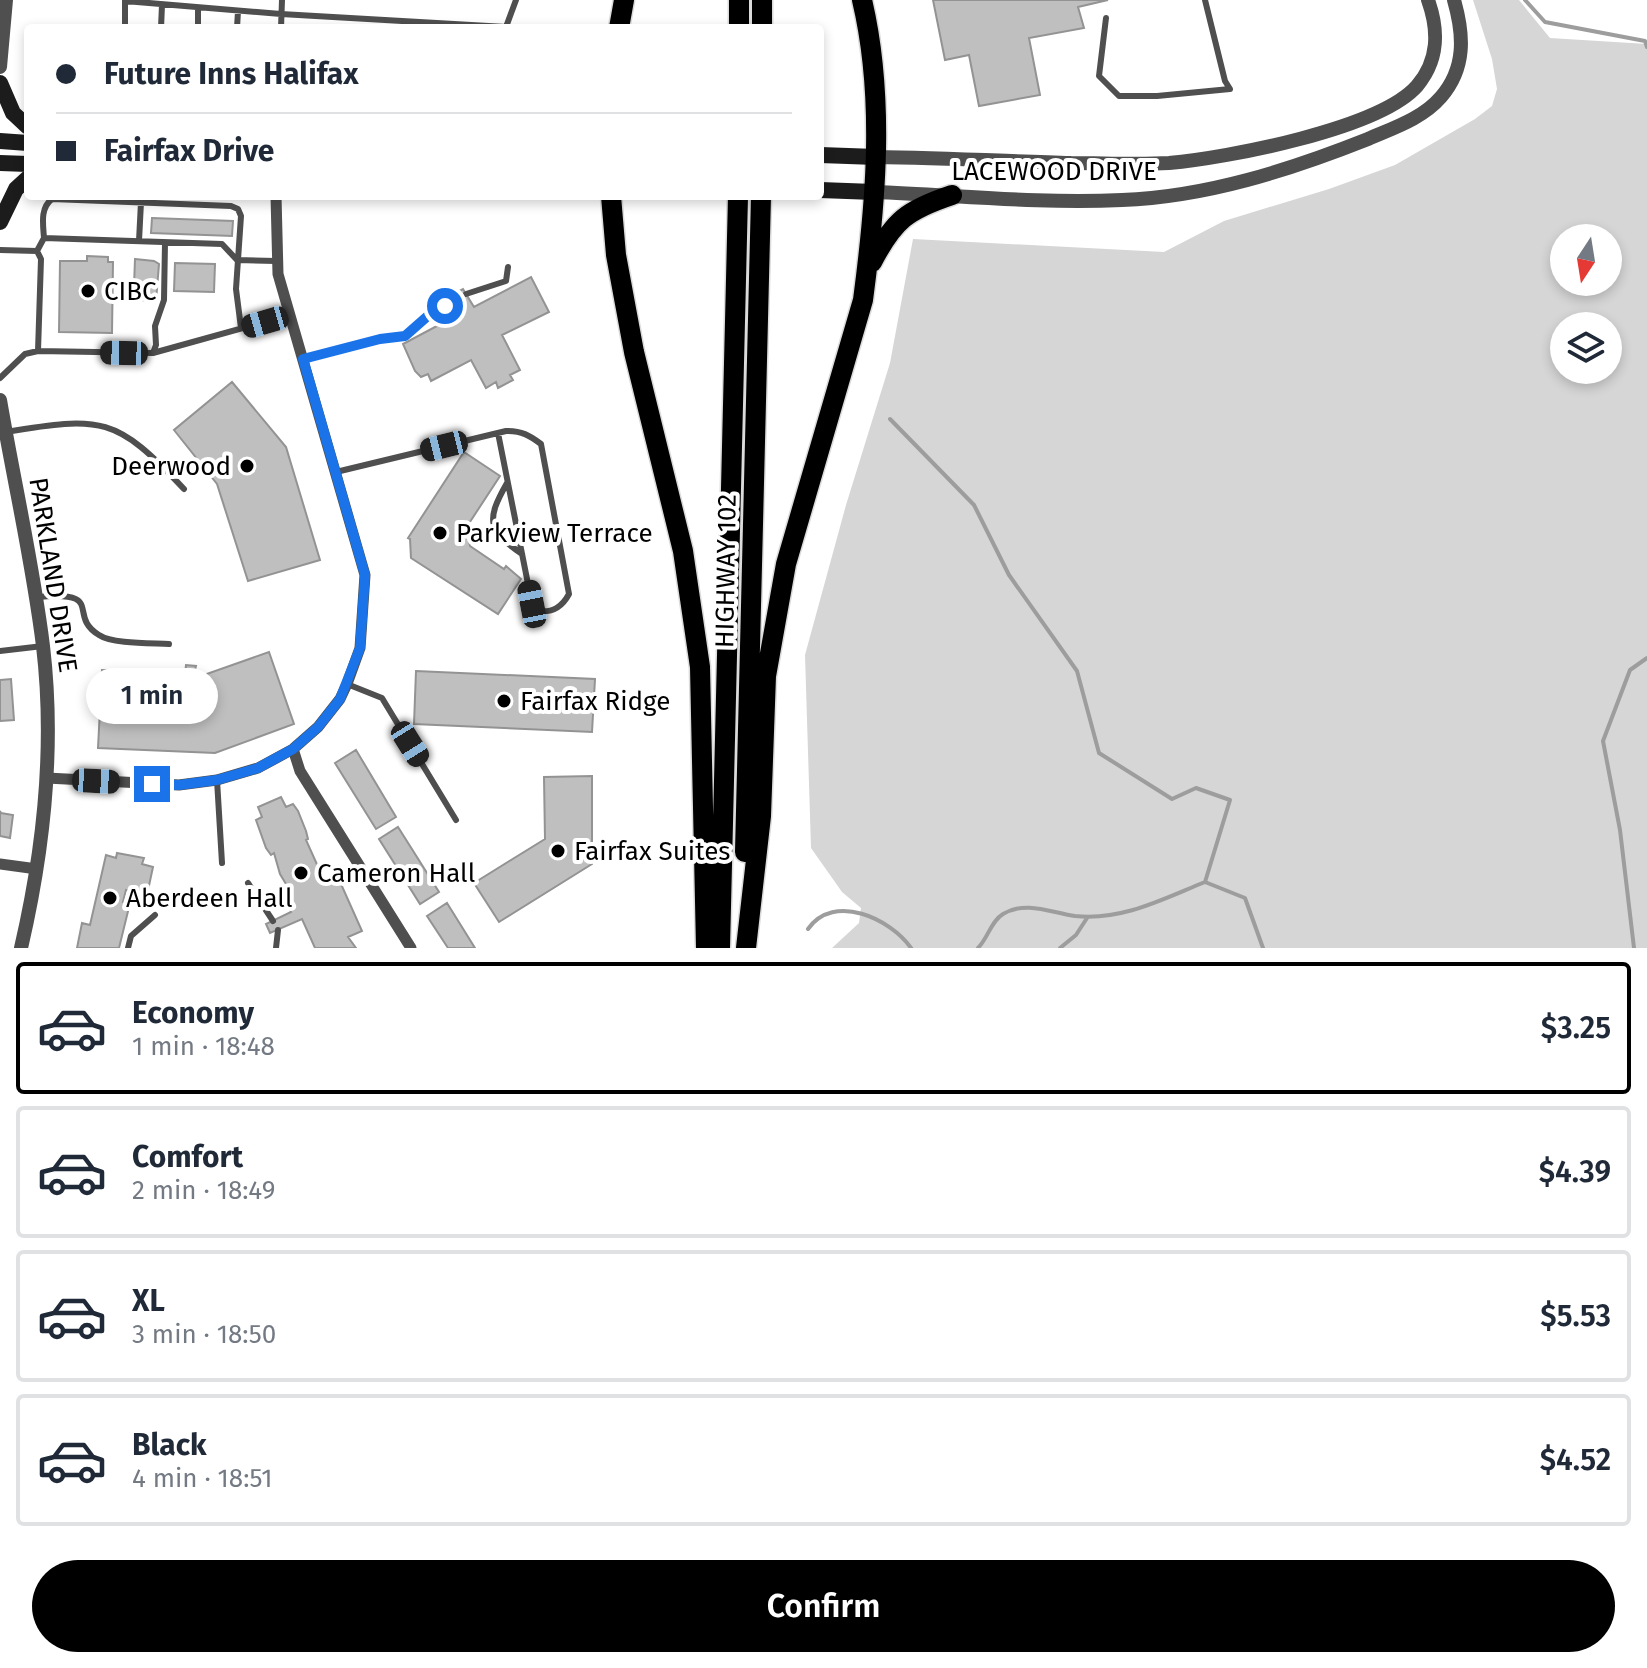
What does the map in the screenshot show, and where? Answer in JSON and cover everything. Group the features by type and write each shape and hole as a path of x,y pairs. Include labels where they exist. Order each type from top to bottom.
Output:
{"highway":[{"path":"620,24 624,0"},
{"path":"739,0 739,24"},
{"path":"762,0 762,24"},
{"path":"745,948 761,816 766,676 786,564 863,300 867,273 876,157 868,27 862,0"},
{"path":"867,273 886,235 904,217 919,206 952,195"},
{"path":"611,200 616,255 634,352 683,551 700,667 706,948"},
{"name":"HIGHWAY 102","path":"720,948 738,200"},
{"name":"HIGHWAY 102","path":"745,948 761,200"}],"main road":[{"path":"0,83 13,113 24,123"},
{"path":"0,141 24,143"},
{"name":"LACEWOOD DRIVE","path":"824,155 876,157"},
{"path":"0,163 24,164"},
{"path":"0,222 16,189 24,182"},
{"name":"LACEWOOD DRIVE","path":"824,190 874,192"}],"street":[{"path":"0,67 6,0"},
{"name":"LACEWOOD DRIVE","path":"876,157 1167,163 1265,148 1351,121 1404,97 1425,74 1435,50 1436,26 1428,0"},
{"name":"LACEWOOD DRIVE","path":"874,192 1122,200 1168,196 1222,186 1334,153 1397,127 1423,113 1440,97 1460,61 1462,39 1454,0"},
{"path":"47,778 179,785 217,780 258,768 293,749 325,718 347,684 360,648 365,575 276,261 276,200"},
{"name":"PARKLAND DRIVE","path":"0,400 4,442 43,646 47,778 37,869 21,948"},
{"path":"293,749 300,771 411,948"},
{"path":"0,864 37,869"}],"lane":[{"path":"125,24 123,0 396,24"},
{"path":"281,24 282,0"},
{"path":"508,24 516,0"},
{"path":"1106,18 1099,76 1119,96 1230,89 1225,81 1205,0"},
{"path":"161,24 162,5"},
{"path":"237,24 238,11"},
{"path":"324,24 325,17"},
{"path":"37,251 44,238 43,212 50,200"},
{"path":"82,200 231,206 238,209 241,216 236,289 241,328"},
{"path":"139,241 141,202"},
{"path":"44,238 222,244 237,260 276,261"},
{"path":"153,353 156,345 155,326 164,300 165,243"},
{"path":"0,250 37,251"},
{"path":"37,251 41,259 38,351"},
{"path":"466,294 506,281 508,267"},
{"path":"303,359 380,339 405,336 430,314 445,306"},
{"path":"0,378 25,354 38,351 153,353 290,315"},
{"path":"4,442 73,422 93,423 115,430 151,454 184,489"},
{"path":"335,472 498,433 521,431 541,444 569,594 563,605 546,612 538,611 532,604 498,433"},
{"path":"508,482 492,514 494,526 497,536 522,554"},
{"path":"35,597 75,597 80,601 90,628 104,638 169,644"},
{"path":"0,651 43,646"},
{"path":"347,684 382,698 456,820"},
{"path":"217,780 222,863"},
{"path":"248,883 273,921"},
{"path":"128,948 131,936 155,915"},
{"path":"276,948 278,930"}],"shaded area":[{"path":"1473,0 1519,0 1550,38 1647,44 1647,948 832,948 859,923 861,908 842,892 811,848 805,655 846,505 890,363 913,239 1164,252 1224,221 1395,165 1475,119 1492,106 1497,89 1492,59"}],"building":[{"path":"933,0 1108,0 1078,7 1084,28 1029,38 1040,95 979,106 969,55 945,60"},
{"path":"152,218 233,221 232,236 151,233"},
{"path":"87,256 108,257 108,262 113,262 112,333 59,332 60,261 87,261"},
{"path":"135,259 159,264 156,301 140,300 141,287 134,286"},
{"path":"175,263 215,264 214,292 174,291"},
{"path":"531,277 549,312 502,335 520,370 510,375 513,380 498,388 496,382 486,388 471,360 431,381 428,374 421,377 415,371 403,344 452,318 442,300 463,289 474,307"},
{"name":"Deerwood","path":"232,382 286,447 320,560 248,581 217,484 174,430"},
{"name":"Parkview Terrace","path":"464,452 500,476 466,528 470,546 504,569 506,566 521,579 498,614 411,558 408,538"},
{"path":"269,652 294,724 215,753 98,748 102,670 185,674 186,665 196,666 194,674 204,675"},
{"name":"Fairfax Ridge","path":"416,671 595,679 592,732 414,724"},
{"path":"11,679 14,720 0,721 0,680"},
{"path":"356,750 396,817 376,829 335,763"},
{"name":"Fairfax Suites","path":"592,776 592,864 499,922 474,883 545,839 544,777"},
{"name":"Cameron Hall","path":"281,797 286,807 293,804 298,811 306,840 324,880 337,875 362,931 348,937 356,948 315,948 302,919 270,933 266,924 291,912 285,897 292,894 280,874 274,853 271,855 266,848 256,820 262,817 258,807"},
{"path":"0,811 13,815 10,838 0,836"},
{"path":"398,827 439,892 420,904 379,839"},
{"name":"Aberdeen Hall","path":"117,853 144,858 142,864 153,867 147,895 126,890 123,902 130,903 119,948 77,948 82,923 90,925 106,855 116,858"},
{"path":"447,903 475,948 448,948 427,916"}],"waterway":[{"path":"1525,0 1545,22 1645,41 1647,47"},
{"path":"890,419 974,505 1009,575 1077,671 1099,753 1172,799 1196,788 1230,800 1205,882 1245,898 1263,948"},
{"path":"1634,948 1620,830 1603,741 1630,670 1647,658"},
{"path":"978,948 995,921 1012,910 1030,908 1075,916 1109,915 1158,902 1205,882"},
{"path":"808,929 819,918 832,912 847,911 876,919 902,937 911,948"},
{"path":"1060,948 1076,935 1087,918"}],"place":[{"name":"CIBC","path":"88,291"},
{"name":"Deerwood","path":"247,466"},
{"name":"Parkview Terrace","path":"440,533"},
{"name":"Fairfax Ridge","path":"504,701"},
{"name":"Fairfax Suites","path":"558,851"},
{"name":"Cameron Hall","path":"301,873"},
{"name":"Aberdeen Hall","path":"110,898"}],"route":[{"path":"152,784 179,785 217,780 258,768 293,749 318,727 340,699 360,648 365,575 303,359 380,339 405,336 430,314 445,306"}]}
